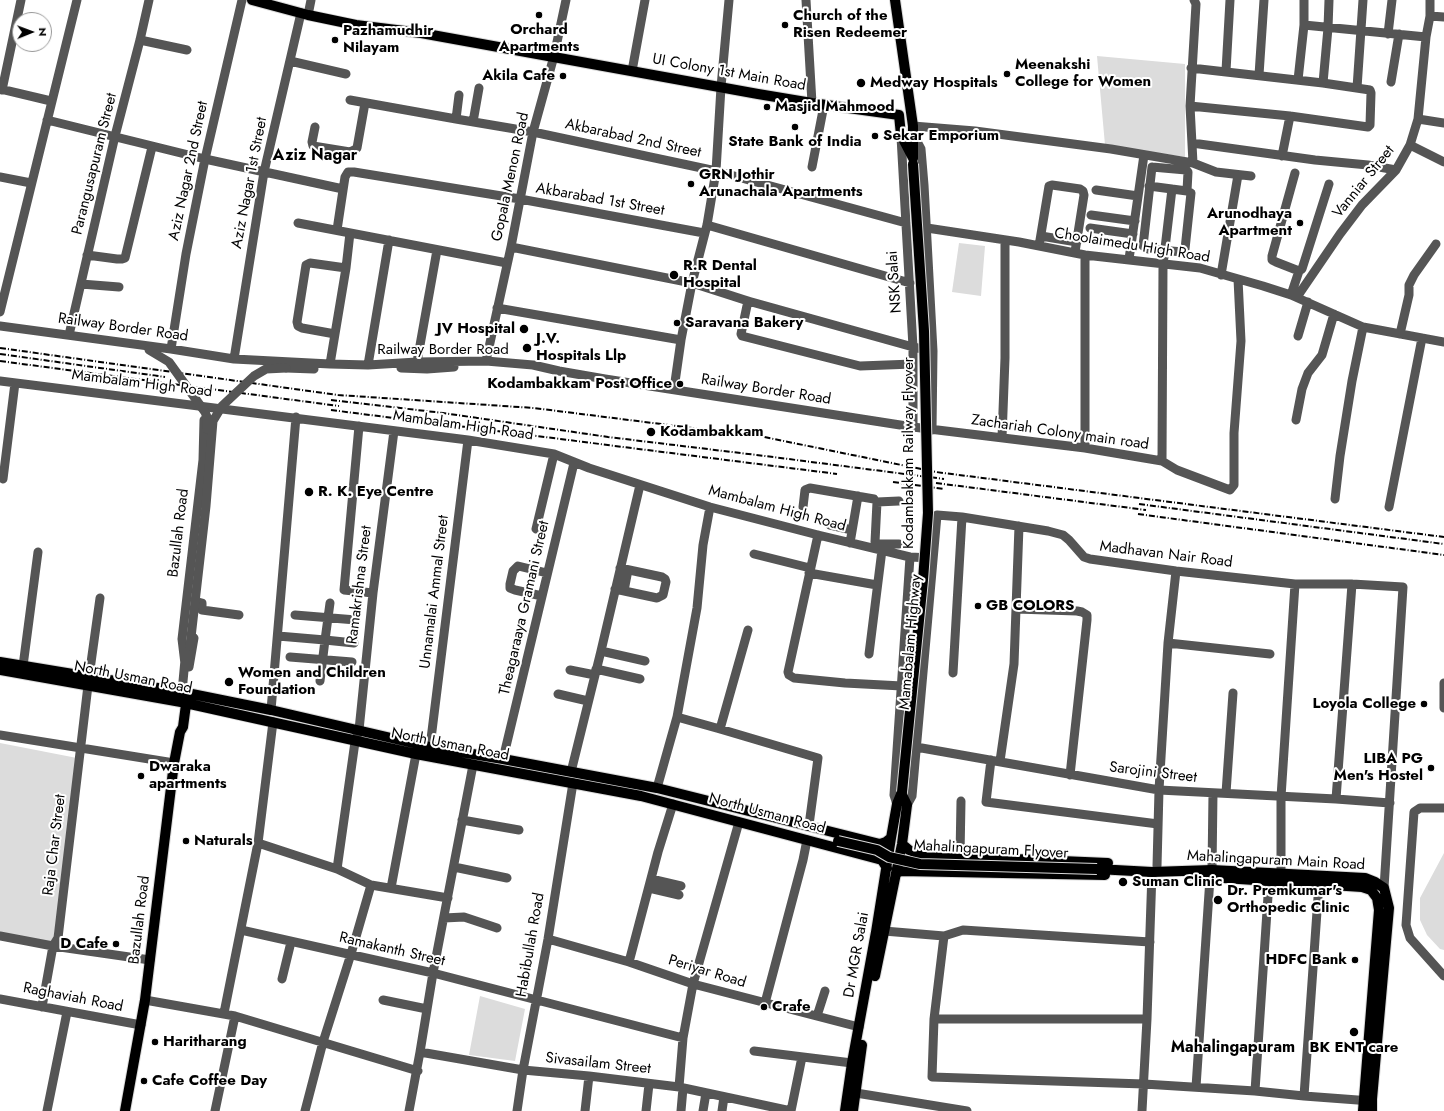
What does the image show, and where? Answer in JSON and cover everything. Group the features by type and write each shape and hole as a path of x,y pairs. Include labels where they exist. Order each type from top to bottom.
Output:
{"main road":[{"name":"UI Colony 1st Main Road","path":"252,0 305,14 356,25 421,33 812,103 899,115 901,135"},
{"name":"Kodambakkam Railway Flyover","path":"895,0 914,131 913,161 924,331 927,519 902,799"},
{"name":"Kodambakkam Railway Flyover","path":"901,135 913,161"},
{"name":"North Usman Road","path":"0,662 89,681 184,698 271,710 430,747 657,788 676,799 739,822 882,860 887,868"},
{"name":"North Usman Road","path":"0,670 89,681"},
{"name":"North Usman Road","path":"184,698 355,742 641,796 676,799 809,826 880,844 891,838"},
{"name":"Bazullah Road","path":"125,1111 145,1000 174,763 180,732 178,726 184,698"},
{"name":"Mahalingapuram Flyover","path":"676,799 877,850 889,857 915,863 1118,870"},
{"name":"Dr MGR Salai","path":"845,1111 891,838 902,799"},
{"name":"Dr MGR Salai","path":"853,1111 865,1028 902,844 902,799"},
{"path":"861,854 864,840"},
{"path":"902,844 909,850 921,855 960,856 1155,870"},
{"path":"896,873 902,870 1105,875 1118,870"},
{"name":"Mahalingapuram Main Road","path":"1118,870 1155,870 1281,878 1365,878 1384,888 1389,908 1366,1104"},
{"name":"Mahalingapuram Main Road","path":"1211,874 1268,881 1281,878 1319,884 1362,887 1371,890 1377,898 1379,910 1366,1104 1372,1111"}],"street":[{"path":"21,0 1,90 51,101"},
{"path":"0,312 77,0"},
{"name":"Parangusapuram Street","path":"69,335 115,136 149,0"},
{"name":"Aziz Nagar 2nd Street","path":"171,348 186,254 205,159 242,0"},
{"name":"Aziz Nagar 1st Street","path":"234,359 264,172 290,61 311,0"},
{"name":"Gopala Menon Road","path":"486,361 511,247 533,132 554,56 566,0"},
{"path":"632,71 646,0"},
{"path":"674,389 681,340 692,283 705,229 716,172 721,87 729,0"},
{"path":"806,0 812,103"},
{"path":"1193,163 1190,106 1191,68 1196,4 1194,0"},
{"path":"1226,71 1230,0"},
{"path":"1259,75 1264,0"},
{"path":"1298,80 1304,25 1304,0"},
{"path":"1323,83 1329,0"},
{"path":"1357,88 1363,0"},
{"path":"1388,34 1392,0"},
{"name":"Vanniar Street","path":"1294,296 1362,205 1396,170 1410,145 1418,119 1426,37 1430,16 1430,0"},
{"path":"1430,16 1444,17"},
{"path":"1304,25 1426,37"},
{"path":"1391,82 1399,34"},
{"path":"140,40 186,50"},
{"path":"290,61 346,74"},
{"path":"1190,106 1290,116 1370,127 1371,91 1323,83 1191,68"},
{"path":"473,122 479,88"},
{"path":"456,120 459,95"},
{"name":"Akbarabad 2nd Street","path":"350,100 456,120 533,132 716,172 906,223"},
{"path":"315,127 312,142 314,146 350,152 357,148 365,103"},
{"path":"812,168 824,105"},
{"path":"1282,156 1290,116"},
{"path":"1418,119 1444,123"},
{"path":"47,120 115,136 152,147 343,189 337,230"},
{"path":"932,430 933,351 927,228 921,149 914,131 975,131 1111,149 1144,155 1173,164 1186,170 1188,172 1187,191"},
{"name":"NSK Salai","path":"901,135 913,347 913,427"},
{"path":"1192,143 1282,156 1368,165 1396,170"},
{"path":"1410,145 1444,162"},
{"path":"87,255 122,260 125,258 152,147"},
{"path":"1129,259 1144,155"},
{"path":"1149,186 1187,191 1191,193 1185,250 1183,252 1148,250 1143,246 1149,186 1152,167 1193,163 1216,172 1251,176"},
{"name":"Akbarabad 1st Street","path":"343,189 345,176 348,172 354,172 705,229 910,283"},
{"path":"1295,173 1272,260 1299,271"},
{"path":"1221,275 1238,175"},
{"path":"0,177 31,182"},
{"path":"1294,296 1299,271 1302,269 1329,184"},
{"path":"1039,246 1049,186 1052,185 1080,189 1084,193 1075,252"},
{"path":"1162,461 1163,264 1172,189"},
{"path":"1096,190 1138,196"},
{"path":"1091,215 1135,221"},
{"path":"298,223 507,263"},
{"name":"Choolaimedu High Road","path":"927,228 1084,254 1200,268 1294,296 1363,327 1444,342"},
{"path":"1090,228 1133,234"},
{"path":"330,364 346,268 350,233"},
{"path":"1040,236 1077,242"},
{"path":"368,365 389,240"},
{"path":"1002,438 1006,358 1005,240"},
{"path":"1400,334 1409,295 1409,285 1414,275 1436,244"},
{"path":"511,247 692,283 748,301 913,347 933,351"},
{"path":"417,362 437,250"},
{"path":"1084,254 1085,448"},
{"path":"0,285 6,264 12,259"},
{"path":"12,259 14,268 1,327 149,350 169,362 208,418 206,463 188,645"},
{"path":"335,334 298,326 297,322 306,265 346,268"},
{"name":"Zachariah Colony main road","path":"932,430 1085,448 1162,461 1177,470 1230,490 1234,485 1234,434 1241,341 1238,279"},
{"path":"81,284 119,287"},
{"path":"748,301 741,334 742,336 860,366 913,364"},
{"path":"1298,336 1308,302"},
{"path":"498,308 681,340"},
{"path":"1296,420 1302,389 1308,373 1322,355 1334,314"},
{"name":"Railway Border Road","path":"1,327 171,348 234,359 368,365 417,362 486,361 533,365 559,371 932,430"},
{"path":"1335,499 1352,381 1363,327"},
{"path":"1389,508 1422,338"},
{"path":"188,645 206,506 213,421 222,406 254,376 266,369 286,368 345,370 400,368 427,369 471,366 559,371"},
{"path":"0,376 35,382 42,386"},
{"name":"Mambalam High Road","path":"0,381 296,417 468,440 554,454 574,463 710,507 818,536 851,537 891,548 910,557"},
{"path":"3,478 15,383"},
{"name":"Bazullah Road","path":"187,665 182,639 202,468 204,422 203,406"},
{"path":"187,665 201,600 219,408"},
{"path":"204,422 211,417 217,420"},
{"path":"271,710 296,417"},
{"path":"359,426 344,590 373,593"},
{"name":"Ramakrishna Street","path":"337,869 355,742 359,730 373,593 394,430"},
{"name":"Unnamalai Ammal Street","path":"430,747 468,440"},
{"path":"536,529 554,454"},
{"name":"Theagaraaya Gramani Street","path":"503,759 574,463"},
{"path":"571,772 601,651 620,590 640,485"},
{"path":"802,507 805,490 810,488 874,499"},
{"path":"851,537 858,496"},
{"path":"869,654 877,585 891,548 876,543 876,503 878,501 899,501"},
{"path":"657,788 677,718 697,608 703,545 710,507"},
{"name":"Madhavan Nair Road","path":"933,558 937,516 962,517 1019,526 1063,536 1069,540 1084,557 1090,559 1176,571 1294,584 1352,584 1403,587 1390,803"},
{"path":"952,673 962,517"},
{"path":"830,525 851,537 868,541"},
{"path":"1019,526 1014,664 996,760 986,802 1158,824"},
{"path":"818,536 789,675 794,678 845,683 902,686"},
{"path":"24,666 38,552"},
{"path":"754,554 810,570 877,585"},
{"name":"Mamabalam Highway","path":"910,557 933,558 912,796 902,799 894,795 910,557"},
{"path":"542,596 510,588 513,572 518,566 548,573"},
{"path":"620,590 657,598 663,595 666,582 662,577 624,569"},
{"path":"1142,1111 1150,942 1168,643 1176,571"},
{"path":"1281,878 1281,797 1294,584"},
{"path":"1336,798 1352,584"},
{"path":"908,594 930,595"},
{"name":"Raja Char Street","path":"42,1006 53,946 58,938 80,749 100,598"},
{"path":"201,600 202,610 239,615"},
{"path":"320,681 330,603"},
{"path":"1016,610 1077,611 1082,612 1087,616 1070,775"},
{"path":"295,615 356,620"},
{"path":"720,728 748,630"},
{"path":"906,631 926,631"},
{"path":"278,636 354,643"},
{"path":"1168,643 1270,654"},
{"name":"Bazullah Road","path":"184,698 188,645"},
{"path":"601,651 645,661"},
{"path":"290,657 352,662"},
{"path":"570,670 596,672 640,679"},
{"path":"1444,683 1444,708"},
{"path":"1226,793 1233,693"},
{"path":"558,694 588,701"},
{"path":"677,718 720,728 818,758 809,826"},
{"path":"224,1013 258,842 273,722"},
{"path":"0,735 174,763"},
{"name":"Sarojini Street","path":"916,747 1159,790 1281,797 1336,798 1390,803"},
{"path":"391,888 416,754"},
{"path":"409,1111 418,1070 433,973 473,765"},
{"name":"Habibullah Road","path":"517,1111 523,1070 548,939 573,783"},
{"path":"1196,1087 1211,874 1213,793"},
{"path":"630,962 652,876 676,799"},
{"path":"960,856 961,801"},
{"path":"1384,888 1390,803"},
{"path":"1444,808 1420,808 1414,812 1406,925 1410,938 1444,976"},
{"path":"462,820 519,830"},
{"path":"680,1111 683,1038 693,984 739,822"},
{"path":"765,1003 807,840"},
{"path":"258,842 337,869 371,885 448,898"},
{"path":"454,866 507,878"},
{"path":"649,888 681,888 652,876"},
{"path":"1255,1091 1268,881"},
{"path":"1304,1096 1319,884"},
{"path":"305,1111 323,1042 371,885"},
{"path":"444,918 464,917 497,928"},
{"name":"Ramakanth Street","path":"241,930 433,973 683,1038"},
{"path":"884,931 944,936 963,930 1150,942"},
{"path":"0,936 53,946 150,960"},
{"path":"944,936 934,1019 932,1077 1196,1087 1255,1091 1366,1104"},
{"name":"Periyar Road","path":"548,939 630,962 693,984 859,1027"},
{"path":"282,979 291,942"},
{"path":"817,1016 825,991"},
{"name":"Raghaviah Road","path":"0,999 141,1025"},
{"path":"145,1000 224,1013 418,1070"},
{"path":"383,1000 427,1009"},
{"path":"47,1111 67,1012"},
{"path":"215,1111 235,1016"},
{"path":"934,1019 1147,1020"},
{"path":"754,1051 852,1063"},
{"name":"Sivasailam Street","path":"420,1052 523,1070 589,1076 681,1088 791,1111"},
{"path":"791,1111 802,1057"},
{"path":"585,1111 589,1076"},
{"path":"646,1111 649,1084"},
{"path":"703,1111 706,1093"},
{"path":"856,1093 968,1111"},
{"path":"722,1111 724,1097"}],"shaded area":[{"path":"1097,56 1185,64 1185,157 1105,145"},
{"path":"959,243 985,246 981,296 952,292"},
{"path":"0,743 77,758 53,945 0,936"},
{"path":"1444,853 1444,950 1440,949 1427,935 1420,920 1420,898"},
{"path":"480,996 525,1009 515,1061 469,1055"}],"railway":[{"path":"0,348 338,395 534,408 764,437 936,472 1444,537"},
{"path":"0,354 165,377"},
{"path":"0,361 339,406"},
{"path":"331,400 443,413 608,437 944,479"},
{"path":"331,410 837,474"},
{"path":"893,482 944,489"},
{"path":"936,483 1146,510"},
{"path":"1139,504 1444,544"},
{"path":"1138,514 1444,555"}],"place":[{"name":"Orchard Apartments","path":"539,15"},
{"name":"Church of the Risen Redeemer","path":"785,25"},
{"name":"Pazhamudhir Nilayam","path":"335,40"},
{"name":"Meenakshi College for Women","path":"1007,74"},
{"name":"Akila Cafe","path":"563,76"},
{"name":"Medway Hospitals","path":"861,83"},
{"name":"Masjid Mahmood","path":"767,107"},
{"name":"State Bank of India","path":"795,127"},
{"name":"Sekar Emporium","path":"875,136"},
{"name":"GRN Jothir Arunachala Apartments","path":"691,184"},
{"name":"Arunodhaya Apartment","path":"1300,223"},
{"name":"R.R Dental Hospital","path":"674,275"},
{"name":"Saravana Bakery","path":"677,323"},
{"name":"JV Hospital","path":"524,329"},
{"name":"J.V. Hospitals Llp","path":"527,348"},
{"name":"Kodambakkam Post Office","path":"680,384"},
{"name":"Kodambakkam","path":"651,432"},
{"name":"R. K. Eye Centre","path":"309,492"},
{"name":"GB COLORS","path":"978,606"},
{"name":"Women and Children Foundation","path":"229,682"},
{"name":"Loyola College","path":"1424,704"},
{"name":"LIBA PG Men's Hostel","path":"1431,768"},
{"name":"Dwaraka apartments","path":"141,776"},
{"name":"Naturals","path":"186,841"},
{"name":"Suman Clinic","path":"1123,882"},
{"name":"Dr. Premkumar's Orthopedic Clinic","path":"1218,900"},
{"name":"D Cafe","path":"116,944"},
{"name":"HDFC Bank","path":"1355,960"},
{"name":"Crafe","path":"764,1007"},
{"name":"BK ENT care","path":"1354,1032"},
{"name":"Haritharang","path":"155,1042"},
{"name":"Cafe Coffee Day","path":"144,1081"}],"district":[{"name":"Aziz Nagar","path":"315,156"},
{"name":"Mahalingapuram","path":"1233,1048"}]}
